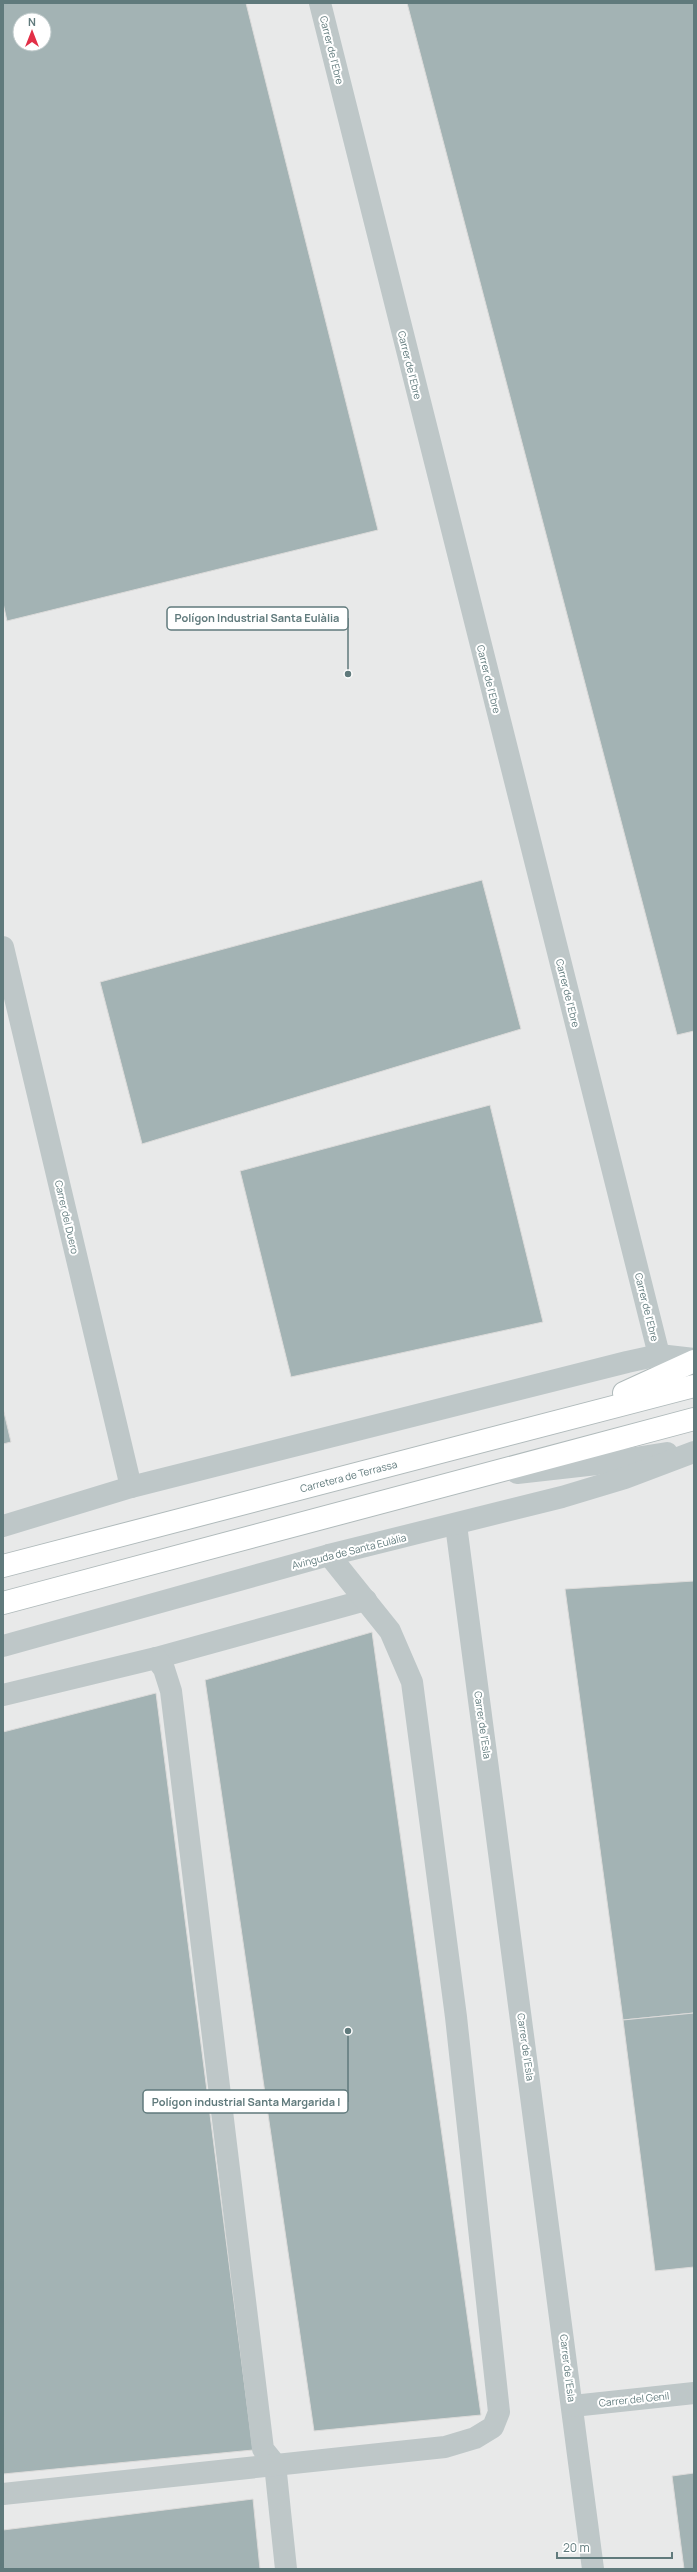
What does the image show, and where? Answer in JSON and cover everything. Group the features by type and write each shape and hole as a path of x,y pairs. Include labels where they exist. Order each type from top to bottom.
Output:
{"main road":[{"path":"576,1416 694,1360"},
{"name":"Carretera de Terrassa","path":"3,1566 694,1386"},
{"path":"3,1603 694,1419"}],"street":[{"name":"Carrer de l'Ebre","path":"320,3 659,1355"},
{"name":"Carrer del Duero","path":"3,947 131,1487"},
{"path":"3,1526 131,1487 659,1355 694,1360"},
{"path":"474,1477 596,1464 694,1451"},
{"name":"Avinguda de Santa Eulàlia","path":"3,1646 329,1554 456,1525 562,1497 625,1478 694,1451"},
{"name":"Carrer de l'Esla","path":"456,1525 573,2406 593,2569"},
{"path":"3,2494 445,2447 475,2438 493,2427 499,2412 456,2017 412,1682 390,1631 329,1554"},
{"path":"3,1695 156,1658 366,1600"},
{"path":"156,1658 164,1669 171,1691 263,2449 275,2464 286,2569"},
{"name":"Carrer del Genil","path":"573,2406 694,2393"}],"shaded area":[{"path":"3,3 694,3 694,2569 3,2569"}],"building":[{"path":"3,3 246,3 378,530 7,621 3,603"},
{"path":"407,3 694,3 694,1031 677,1035"},
{"path":"482,880 521,1029 142,1144 100,982"},
{"path":"490,1105 543,1322 291,1377 240,1171"},
{"path":"3,1408 11,1442 3,1444"},
{"path":"694,1581 694,2013 623,2020 565,1589"},
{"path":"372,1632 481,2415 314,2431 205,1680"},
{"path":"156,1693 253,2450 3,2474 3,1732"},
{"path":"694,2013 694,2267 655,2271 623,2020"},
{"path":"694,2473 694,2569 684,2569 672,2476"},
{"path":"253,2499 260,2569 3,2569 3,2530"}],"place":[{"name":"Polígon Industrial Santa Eulàlia","path":"348,674"},
{"name":"Polígon industrial Santa Margarida I","path":"348,2031"}]}
